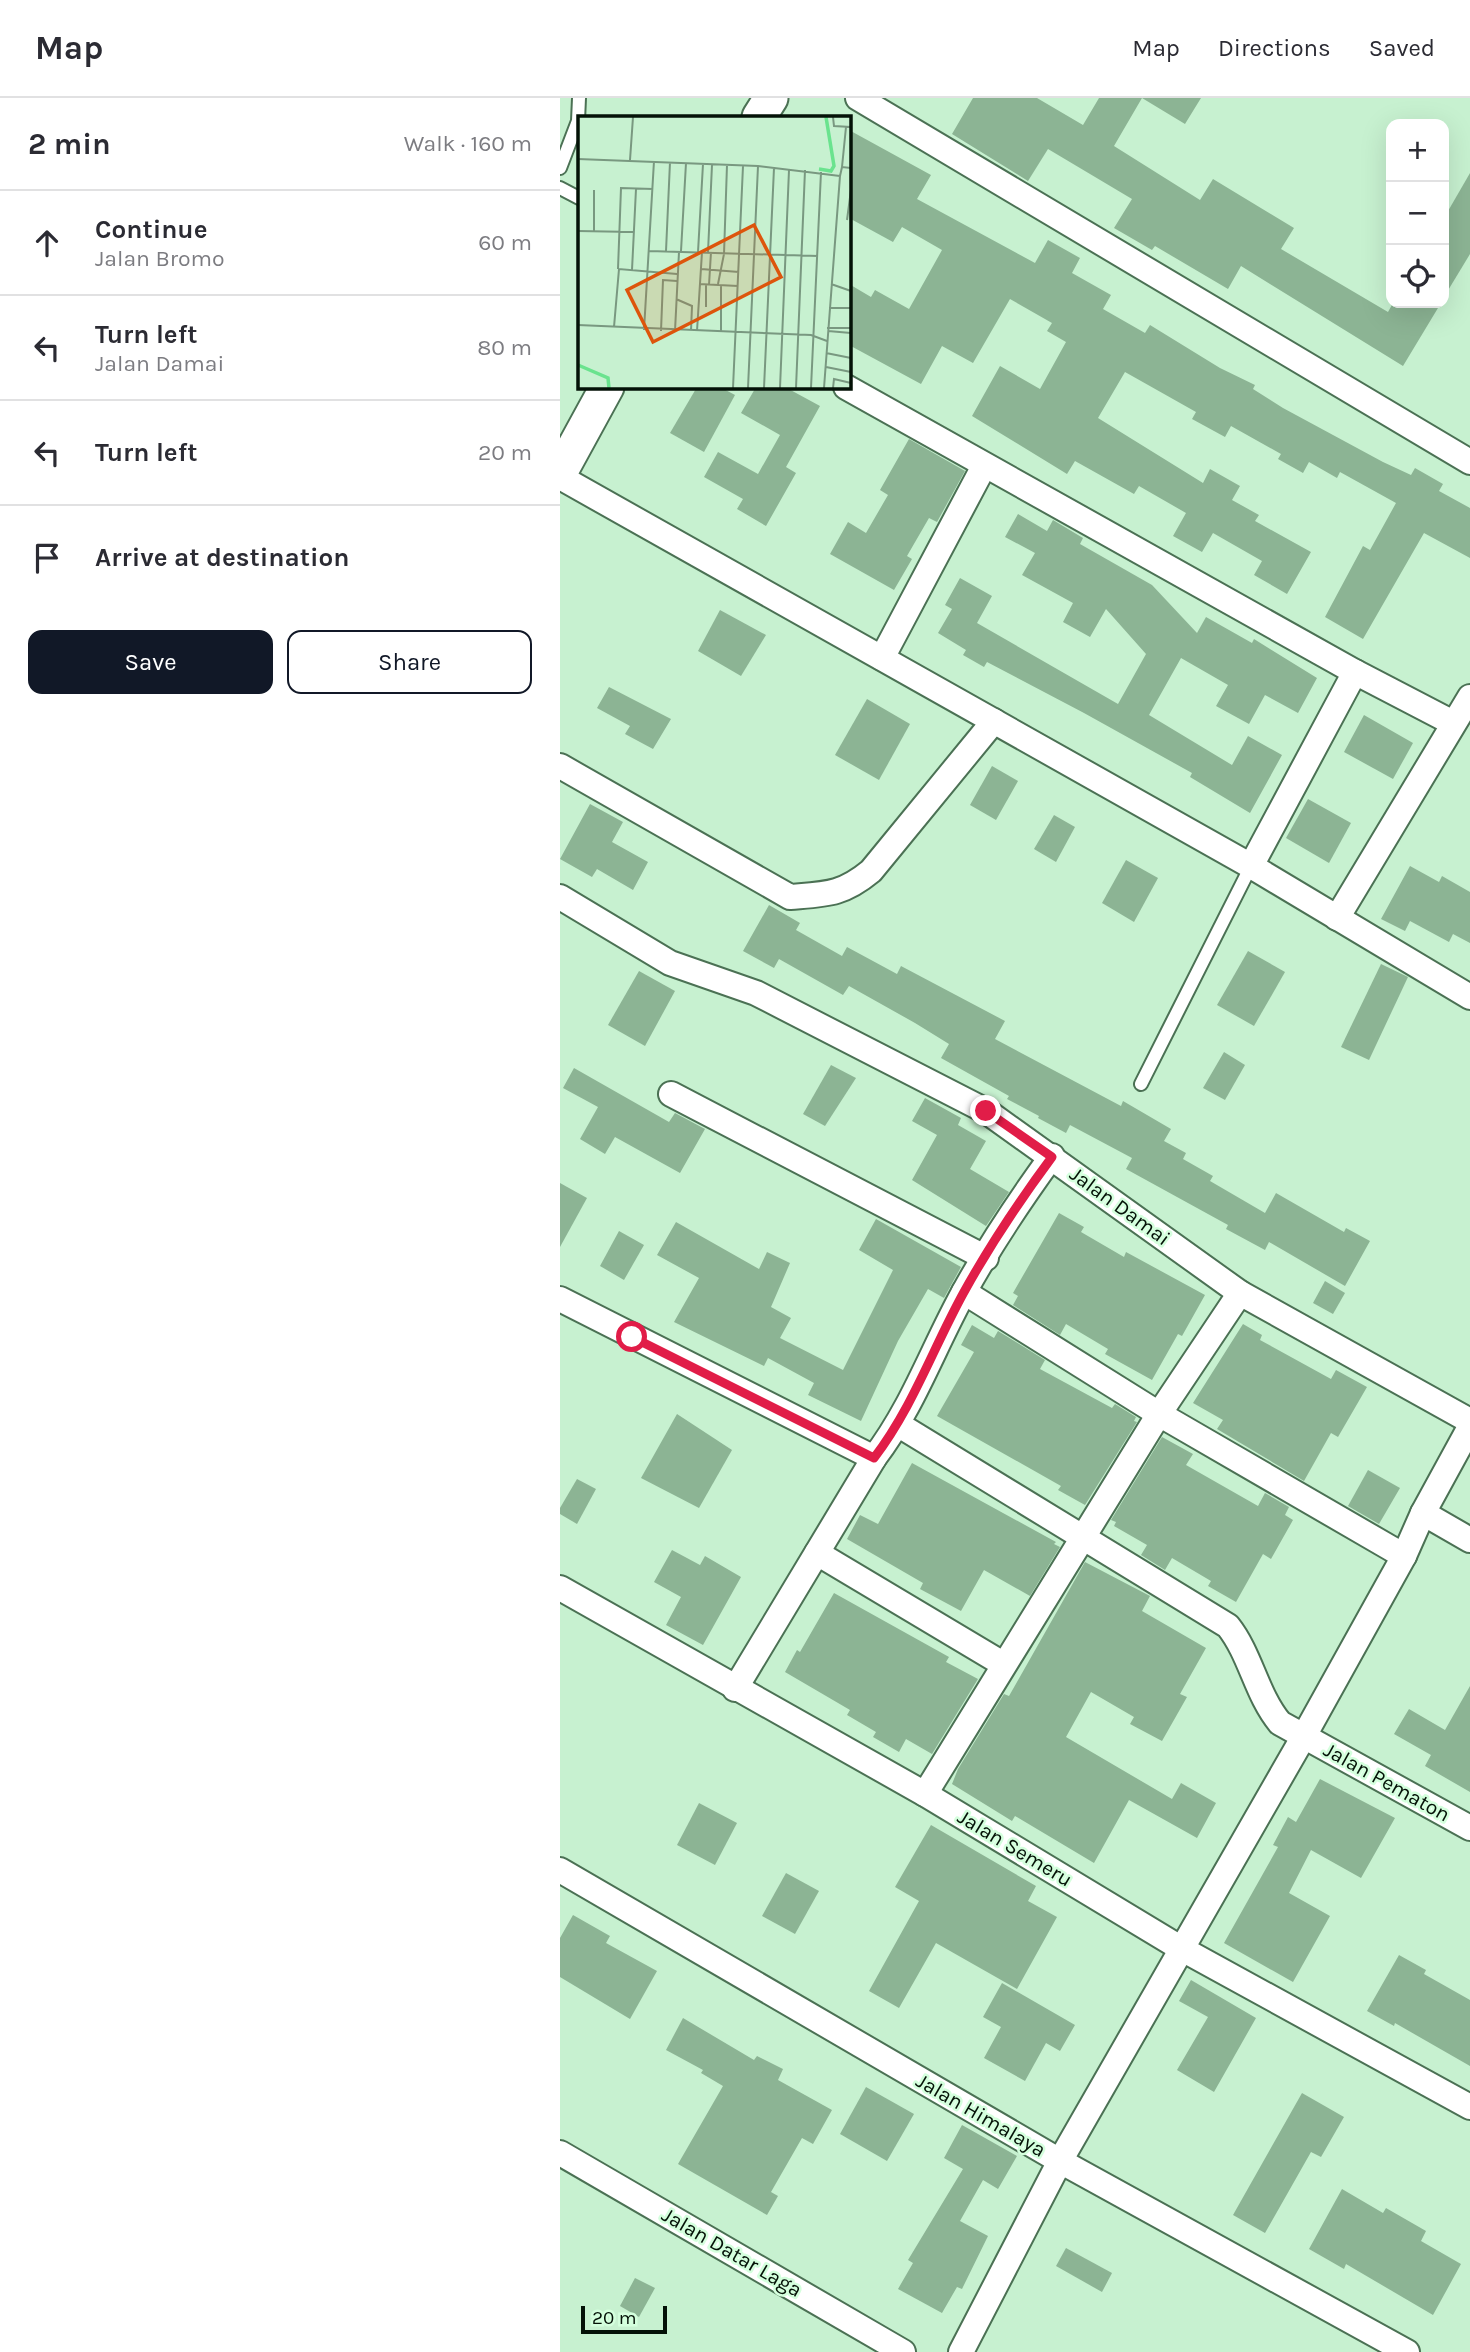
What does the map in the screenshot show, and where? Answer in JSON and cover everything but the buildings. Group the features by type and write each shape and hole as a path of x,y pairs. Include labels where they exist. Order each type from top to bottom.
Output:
{"street":[{"path":"760,116 771,98"},
{"path":"858,98 1470,462"},
{"path":"606,388 560,475 1251,866 1470,997"},
{"path":"848,388 1355,672 1453,723"},
{"path":"882,658 984,466"},
{"path":"1251,866 1355,672"},
{"path":"1337,918 1470,697"},
{"path":"560,766 790,897 834,894 852,887 871,871 994,721"},
{"path":"560,897 670,963 756,993 986,1111 1052,1157"},
{"path":"671,1094 986,1258"},
{"name":"Jalan Damai","path":"735,1689 874,1458 899,1425 964,1292 1011,1214 1052,1157 1240,1293 1470,1422"},
{"path":"964,1292 1159,1414 1404,1556"},
{"path":"925,1794 1159,1414 1240,1293"},
{"path":"560,1299 874,1458"},
{"name":"Jalan Pematon","path":"899,1425 1228,1626 1239,1640 1269,1710 1280,1723 1470,1828"},
{"path":"961,2352 1059,2161 1304,1737 1404,1556 1423,1513 1470,1427"},
{"path":"1423,1513 1470,1539"},
{"path":"817,1553 1003,1664"},
{"name":"Jalan Semeru","path":"560,1588 925,1794 1182,1949 1470,2107"},
{"name":"Jalan Himalaya","path":"560,1870 1059,2161 1406,2352"},
{"name":"Jalan Datar Laga","path":"560,2152 903,2352"}],"lane":[{"path":"578,116 579,98"},
{"path":"560,167 574,152 578,121"},
{"path":"560,188 578,197"},
{"path":"1142,1084 1251,866"}],"route":[{"path":"632,1337 874,1458 899,1425 964,1292 1011,1214 1052,1157 986,1111"}]}
